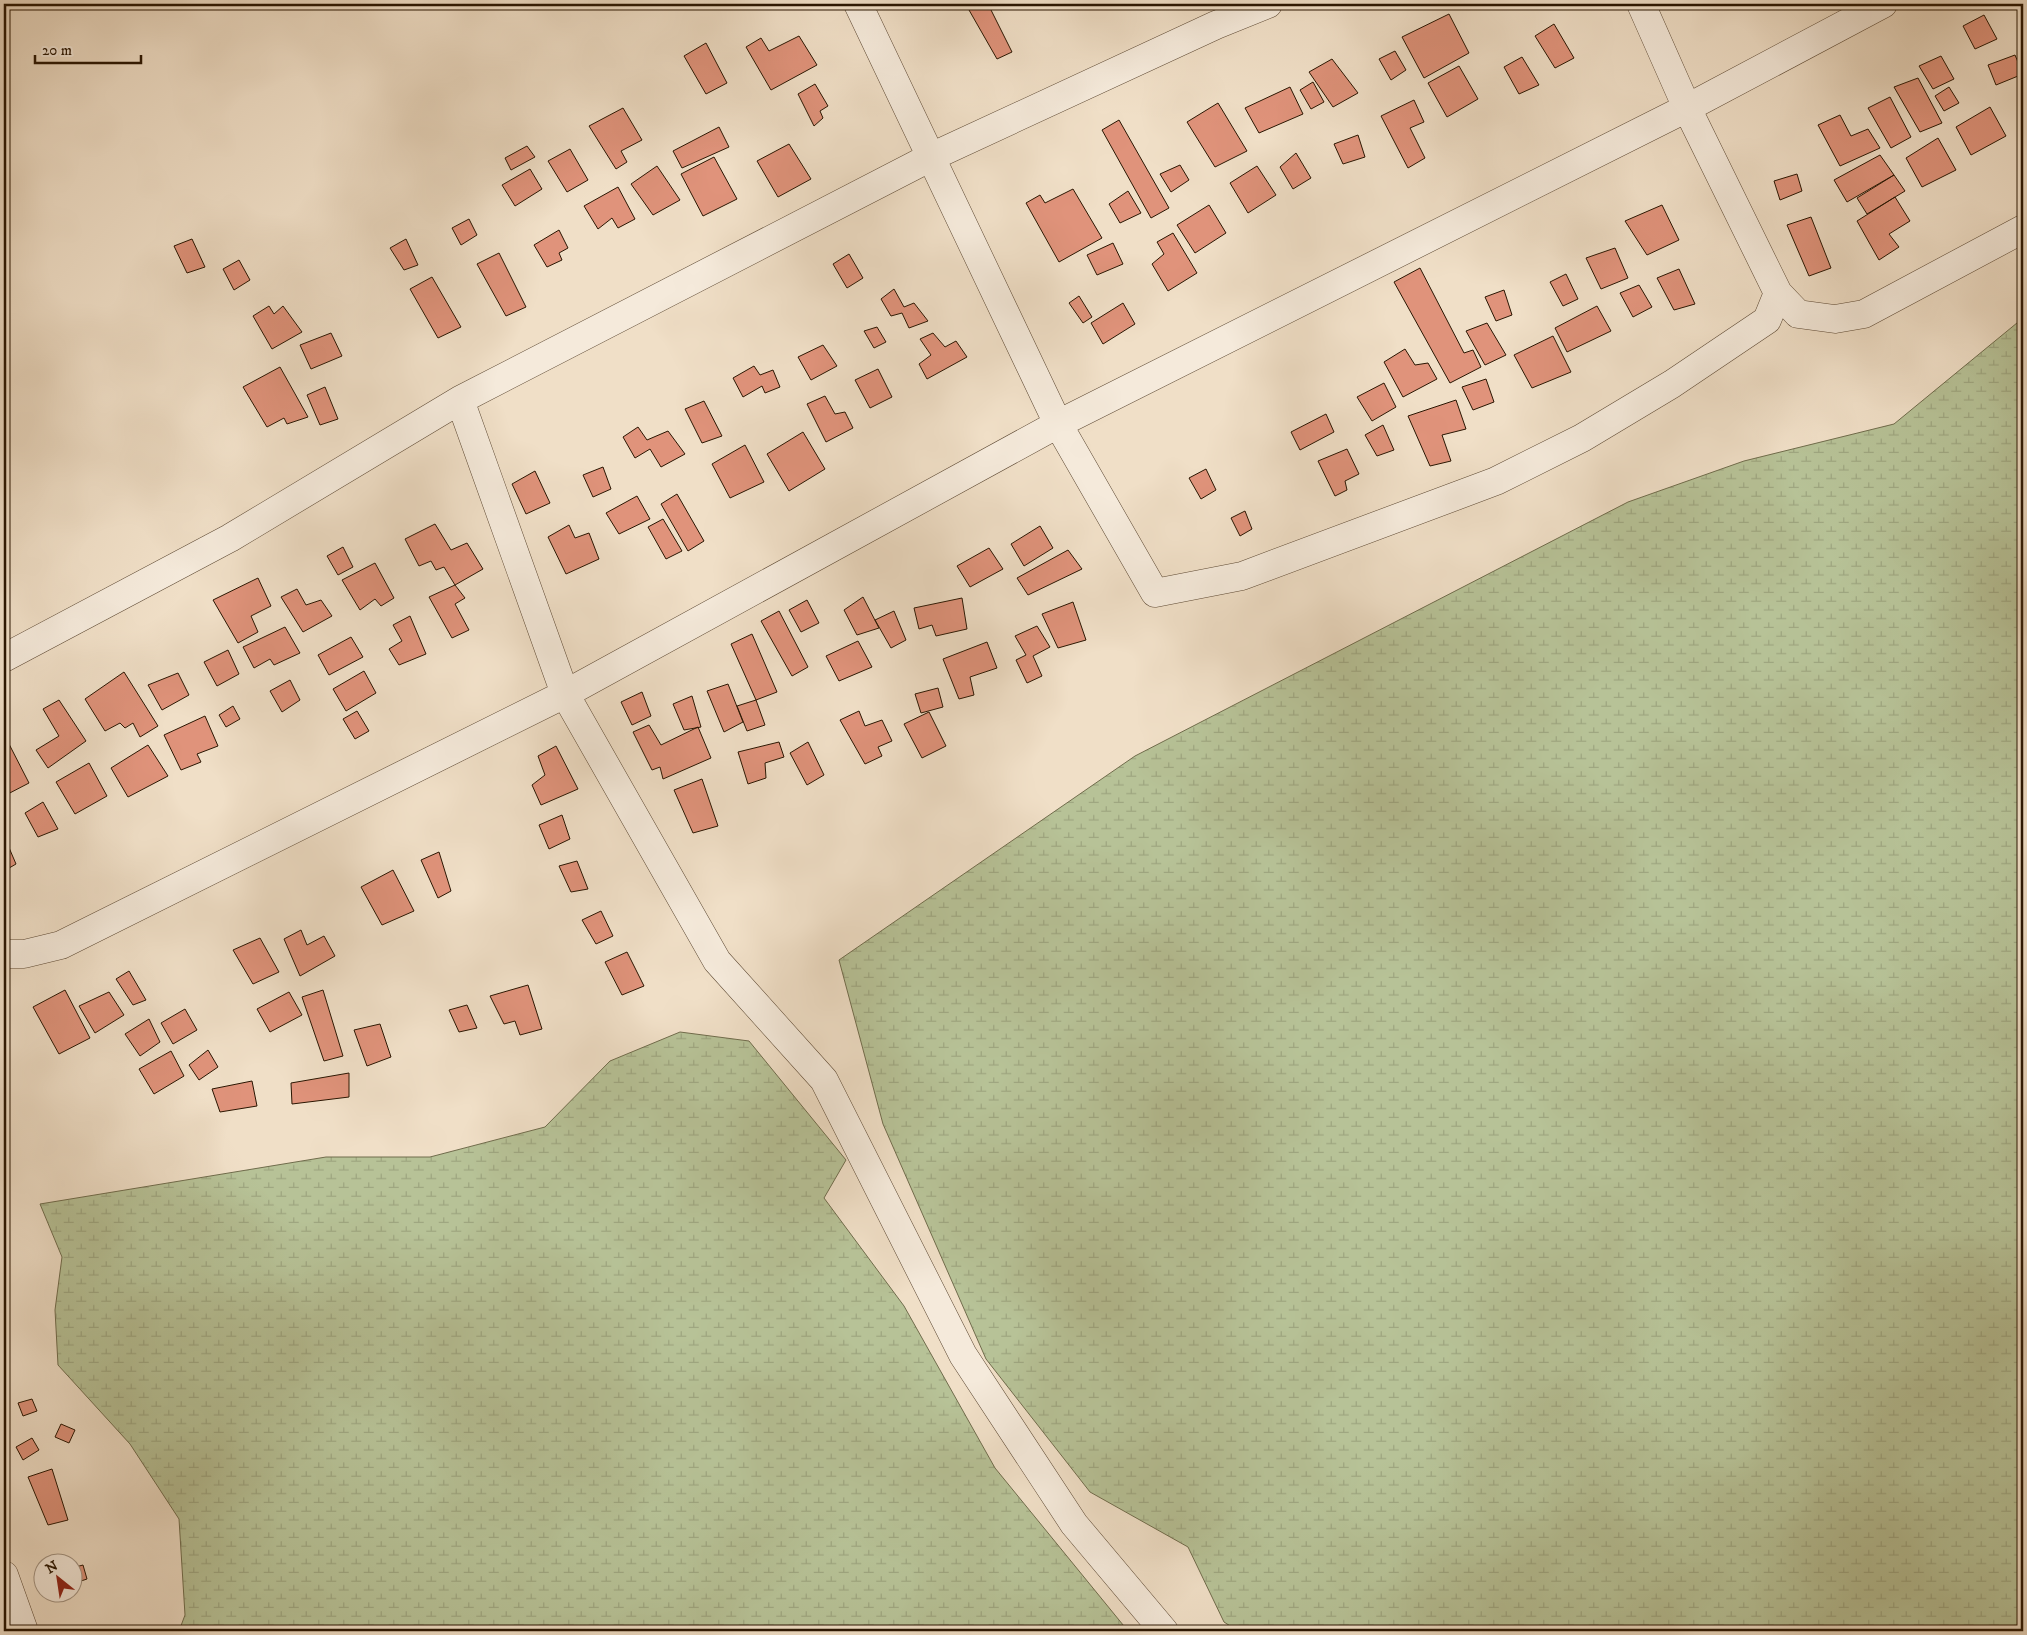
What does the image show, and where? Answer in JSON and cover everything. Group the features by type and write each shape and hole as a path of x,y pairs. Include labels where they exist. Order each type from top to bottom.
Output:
{"street":[{"path":"858,4 871,36 931,157 1058,424 1155,593 1242,576 1496,481 1582,438 1672,384 1767,320 1778,293"},
{"path":"4,658 230,538 460,400 931,157 1216,25 1268,4"},
{"path":"1642,4 1687,108 1778,293 1798,314 1835,319 1864,314 2023,229"},
{"path":"4,954 24,954 61,945 565,694 1058,424 1687,108 1883,4"},
{"path":"460,400 565,694 717,961 824,1080 963,1355 1074,1524 1164,1631"},
{"path":"4,1575 24,1631"}],"green space":[{"path":"2023,318 2023,1631 1238,1631 1224,1622 1188,1547 1090,1492 986,1359 883,1124 839,960 1135,756 1628,502 1744,461 1894,424"},
{"path":"680,1032 749,1041 846,1160 824,1198 904,1306 995,1468 1128,1631 179,1631 185,1615 179,1519 130,1444 58,1365 55,1310 62,1257 40,1204 326,1157 430,1157 545,1127 610,1061"}],"building":[{"path":"979,4 988,4 1012,52 997,59 969,10"},
{"path":"1449,14 1469,53 1424,78 1402,37"},
{"path":"1984,15 1997,39 1975,49 1963,26"},
{"path":"1554,24 1574,58 1555,68 1535,36"},
{"path":"799,36 817,65 771,90 746,47 761,38 769,51"},
{"path":"706,43 727,83 706,94 684,56"},
{"path":"1395,51 1406,70 1391,80 1379,59"},
{"path":"2015,55 2023,74 1996,85 1988,65"},
{"path":"1941,56 1954,79 1933,89 1919,66"},
{"path":"1522,57 1539,85 1519,94 1504,67"},
{"path":"1332,59 1358,93 1333,107 1309,72"},
{"path":"1459,66 1478,99 1447,117 1428,83"},
{"path":"1918,78 1942,123 1920,132 1894,87"},
{"path":"1313,82 1324,102 1311,109 1300,90"},
{"path":"815,84 828,106 820,111 823,118 814,126 798,94"},
{"path":"1290,87 1303,114 1259,133 1245,108"},
{"path":"1949,87 1959,103 1944,111 1935,96"},
{"path":"1890,97 1911,137 1891,148 1868,108"},
{"path":"1414,100 1424,122 1410,128 1425,158 1408,168 1381,116"},
{"path":"1218,103 1247,151 1215,167 1187,122"},
{"path":"1990,107 2006,136 1971,155 1956,127"},
{"path":"623,108 642,140 621,151 627,162 616,169 589,126"},
{"path":"1840,115 1851,136 1868,129 1880,148 1840,166 1818,125"},
{"path":"1119,120 1169,208 1151,218 1102,130"},
{"path":"2023,125 2023,137 2019,127"},
{"path":"719,127 729,147 682,168 673,151"},
{"path":"1358,135 1365,157 1343,164 1334,144"},
{"path":"1938,138 1956,170 1922,187 1906,158"},
{"path":"789,144 811,179 778,197 757,161"},
{"path":"527,146 535,157 511,170 505,158"},
{"path":"570,149 588,180 567,192 548,161"},
{"path":"1296,153 1311,178 1293,189 1280,167"},
{"path":"1880,155 1894,175 1847,202 1834,180"},
{"path":"714,157 737,199 703,216 681,174"},
{"path":"1180,165 1189,180 1171,192 1160,174"},
{"path":"657,166 680,200 653,215 631,184"},
{"path":"1257,166 1276,195 1248,213 1230,183"},
{"path":"530,169 542,189 515,206 502,185"},
{"path":"1797,174 1802,191 1780,200 1774,181"},
{"path":"1894,175 1905,191 1867,214 1857,198"},
{"path":"618,187 635,219 618,228 612,218 598,229 584,206"},
{"path":"1073,189 1102,238 1059,262 1026,203 1040,195 1045,203"},
{"path":"1128,191 1141,213 1120,223 1109,204"},
{"path":"1895,197 1910,221 1889,234 1899,247 1879,260 1857,221"},
{"path":"1209,205 1226,233 1195,253 1177,225"},
{"path":"1662,205 1679,240 1647,255 1625,221"},
{"path":"1811,217 1831,268 1809,276 1787,225"},
{"path":"469,219 477,235 461,245 452,228"},
{"path":"559,230 568,248 559,253 562,260 547,267 534,245"},
{"path":"1173,233 1197,273 1168,291 1152,264 1164,254 1157,242"},
{"path":"192,239 205,267 187,273 174,246"},
{"path":"406,239 418,265 404,270 390,248"},
{"path":"1113,243 1123,264 1097,275 1087,255"},
{"path":"1615,248 1628,278 1601,289 1586,258"},
{"path":"499,253 526,307 506,316 477,264"},
{"path":"849,254 863,278 847,288 833,264"},
{"path":"239,260 250,280 234,290 223,269"},
{"path":"1420,268 1464,353 1473,350 1481,367 1450,383 1394,282"},
{"path":"1679,269 1695,304 1674,310 1657,278"},
{"path":"1566,274 1578,299 1563,306 1550,282"},
{"path":"432,277 461,327 438,338 410,289"},
{"path":"1639,285 1652,307 1633,317 1620,293"},
{"path":"894,289 904,307 914,303 928,321 909,328 902,313 891,316 881,299"},
{"path":"1504,290 1512,315 1496,321 1485,297"},
{"path":"1079,296 1092,317 1083,323 1069,303"},
{"path":"1123,303 1135,324 1103,344 1091,323"},
{"path":"269,306 274,314 283,306 302,332 272,349 253,316"},
{"path":"1597,306 1611,331 1567,352 1555,328"},
{"path":"1487,323 1506,355 1485,365 1466,331"},
{"path":"877,327 886,342 874,348 864,331"},
{"path":"331,333 342,356 311,369 300,345"},
{"path":"933,333 945,347 956,341 967,357 927,379 919,364 931,355 920,339"},
{"path":"1553,336 1571,372 1532,388 1514,355"},
{"path":"823,345 837,366 811,380 798,357"},
{"path":"1405,349 1415,365 1428,363 1437,379 1403,397 1384,362"},
{"path":"754,366 760,375 773,370 780,387 765,393 762,386 743,397 733,378"},
{"path":"280,367 308,417 287,424 284,418 267,427 243,387"},
{"path":"878,369 892,397 870,408 855,380"},
{"path":"1486,379 1494,402 1473,410 1462,387"},
{"path":"1384,383 1396,407 1372,421 1357,397"},
{"path":"325,387 338,419 320,425 307,395"},
{"path":"825,396 835,414 845,412 853,428 826,442 807,404"},
{"path":"1456,400 1466,429 1442,435 1451,461 1430,466 1408,416"},
{"path":"704,401 722,436 702,443 685,409"},
{"path":"1326,414 1334,432 1300,450 1291,432"},
{"path":"1383,425 1394,450 1377,456 1365,435"},
{"path":"638,427 647,440 668,431 685,454 661,467 650,449 635,458 623,437"},
{"path":"803,432 825,469 789,491 767,454"},
{"path":"745,445 764,482 730,498 712,464"},
{"path":"1347,449 1359,474 1345,481 1347,490 1335,496 1318,461"},
{"path":"603,467 611,489 593,497 583,475"},
{"path":"1206,469 1216,490 1201,499 1189,478"},
{"path":"535,471 550,503 526,514 512,484"},
{"path":"677,494 704,541 688,551 661,504"},
{"path":"637,496 650,519 619,534 606,513"},
{"path":"1245,511 1252,529 1240,536 1231,518"},
{"path":"663,519 682,551 666,559 648,527"},
{"path":"435,524 451,550 467,543 483,569 455,585 444,567 436,570 431,561 419,566 405,539"},
{"path":"569,525 575,538 589,533 599,559 566,574 548,537"},
{"path":"1040,526 1053,548 1024,566 1011,544"},
{"path":"343,547 353,567 338,575 327,556"},
{"path":"989,548 1003,569 970,587 957,566"},
{"path":"1068,550 1082,569 1028,595 1017,578"},
{"path":"375,563 394,598 381,606 375,599 360,610 342,580"},
{"path":"258,578 271,606 251,616 258,632 238,643 213,600"},
{"path":"455,585 465,598 455,604 469,630 452,638 429,597"},
{"path":"297,589 306,605 321,600 332,616 303,632 281,597"},
{"path":"863,597 879,628 857,635 844,610"},
{"path":"962,598 967,629 936,636 932,625 919,629 914,608"},
{"path":"807,600 819,623 801,632 789,610"},
{"path":"1073,602 1086,640 1058,648 1042,614"},
{"path":"779,611 808,667 792,676 761,621"},
{"path":"894,611 906,640 891,648 875,620"},
{"path":"410,616 426,654 399,665 389,649 402,641 393,625"},
{"path":"1037,626 1050,647 1033,656 1042,676 1027,683 1016,660 1026,655 1015,636"},
{"path":"285,627 300,653 274,665 270,659 254,668 243,647"},
{"path":"752,634 777,692 756,700 731,644"},
{"path":"351,637 363,657 329,675 318,655"},
{"path":"858,641 872,667 839,681 826,656"},
{"path":"987,642 997,668 970,677 974,695 959,699 943,659"},
{"path":"228,650 239,674 217,686 204,662"},
{"path":"364,671 376,693 346,711 333,689"},
{"path":"124,672 158,726 140,737 133,723 125,728 120,723 105,731 85,699"},
{"path":"178,673 189,695 162,710 148,685"},
{"path":"290,680 300,700 282,712 270,691"},
{"path":"728,684 743,722 724,732 707,691"},
{"path":"938,688 943,707 921,713 915,694"},
{"path":"642,692 651,716 632,725 621,702"},
{"path":"692,696 701,727 684,730 673,704"},
{"path":"59,700 86,741 48,768 36,750 59,736 43,709"},
{"path":"756,700 765,725 747,731 737,706"},
{"path":"233,706 240,719 226,727 219,715"},
{"path":"357,711 369,731 355,739 343,719"},
{"path":"859,711 865,726 882,720 892,741 878,747 882,756 865,764 840,720"},
{"path":"929,712 946,746 922,758 904,724"},
{"path":"205,716 218,746 197,754 201,762 181,770 164,735"},
{"path":"649,725 661,745 698,727 711,758 663,779 660,767 652,770 633,732"},
{"path":"779,742 784,757 765,763 766,778 748,784 738,752"},
{"path":"808,742 824,775 807,785 790,753"},
{"path":"9,744 29,783 4,796 4,747"},
{"path":"148,745 168,776 128,797 111,768"},
{"path":"556,746 578,789 541,805 532,785 545,775 538,756"},
{"path":"89,763 107,796 75,814 56,782"},
{"path":"702,779 718,826 693,833 674,790"},
{"path":"43,802 58,829 38,837 25,813"},
{"path":"562,815 570,839 549,849 539,825"},
{"path":"4,836 16,864 4,871"},
{"path":"439,852 451,891 438,898 421,860"},
{"path":"577,861 588,889 571,892 559,866"},
{"path":"393,870 414,911 382,925 361,887"},
{"path":"601,911 613,936 596,944 582,920"},
{"path":"301,930 307,945 324,936 335,956 300,976 284,939"},
{"path":"260,938 279,972 253,984 233,950"},
{"path":"627,952 644,986 622,995 605,962"},
{"path":"129,971 146,1000 133,1005 116,979"},
{"path":"528,985 542,1029 520,1035 515,1021 504,1024 490,996"},
{"path":"65,990 90,1038 59,1054 33,1007"},
{"path":"323,990 343,1056 324,1061 302,997"},
{"path":"109,992 124,1015 95,1033 79,1006"},
{"path":"289,992 302,1015 270,1032 257,1009"},
{"path":"467,1005 477,1028 459,1032 449,1010"},
{"path":"185,1009 197,1030 173,1044 161,1023"},
{"path":"149,1019 160,1042 140,1056 125,1034"},
{"path":"380,1024 391,1057 367,1066 354,1030"},
{"path":"208,1050 218,1067 199,1080 189,1065"},
{"path":"171,1051 184,1076 154,1094 139,1069"},
{"path":"349,1073 349,1097 292,1104 291,1083"},
{"path":"252,1081 257,1106 220,1112 212,1089"},
{"path":"32,1399 37,1411 23,1416 18,1403"},
{"path":"61,1424 75,1430 69,1443 55,1437"},
{"path":"32,1438 39,1450 23,1460 16,1447"},
{"path":"52,1469 68,1520 48,1525 28,1477"},
{"path":"82,1565 87,1579 82,1581"}]}
